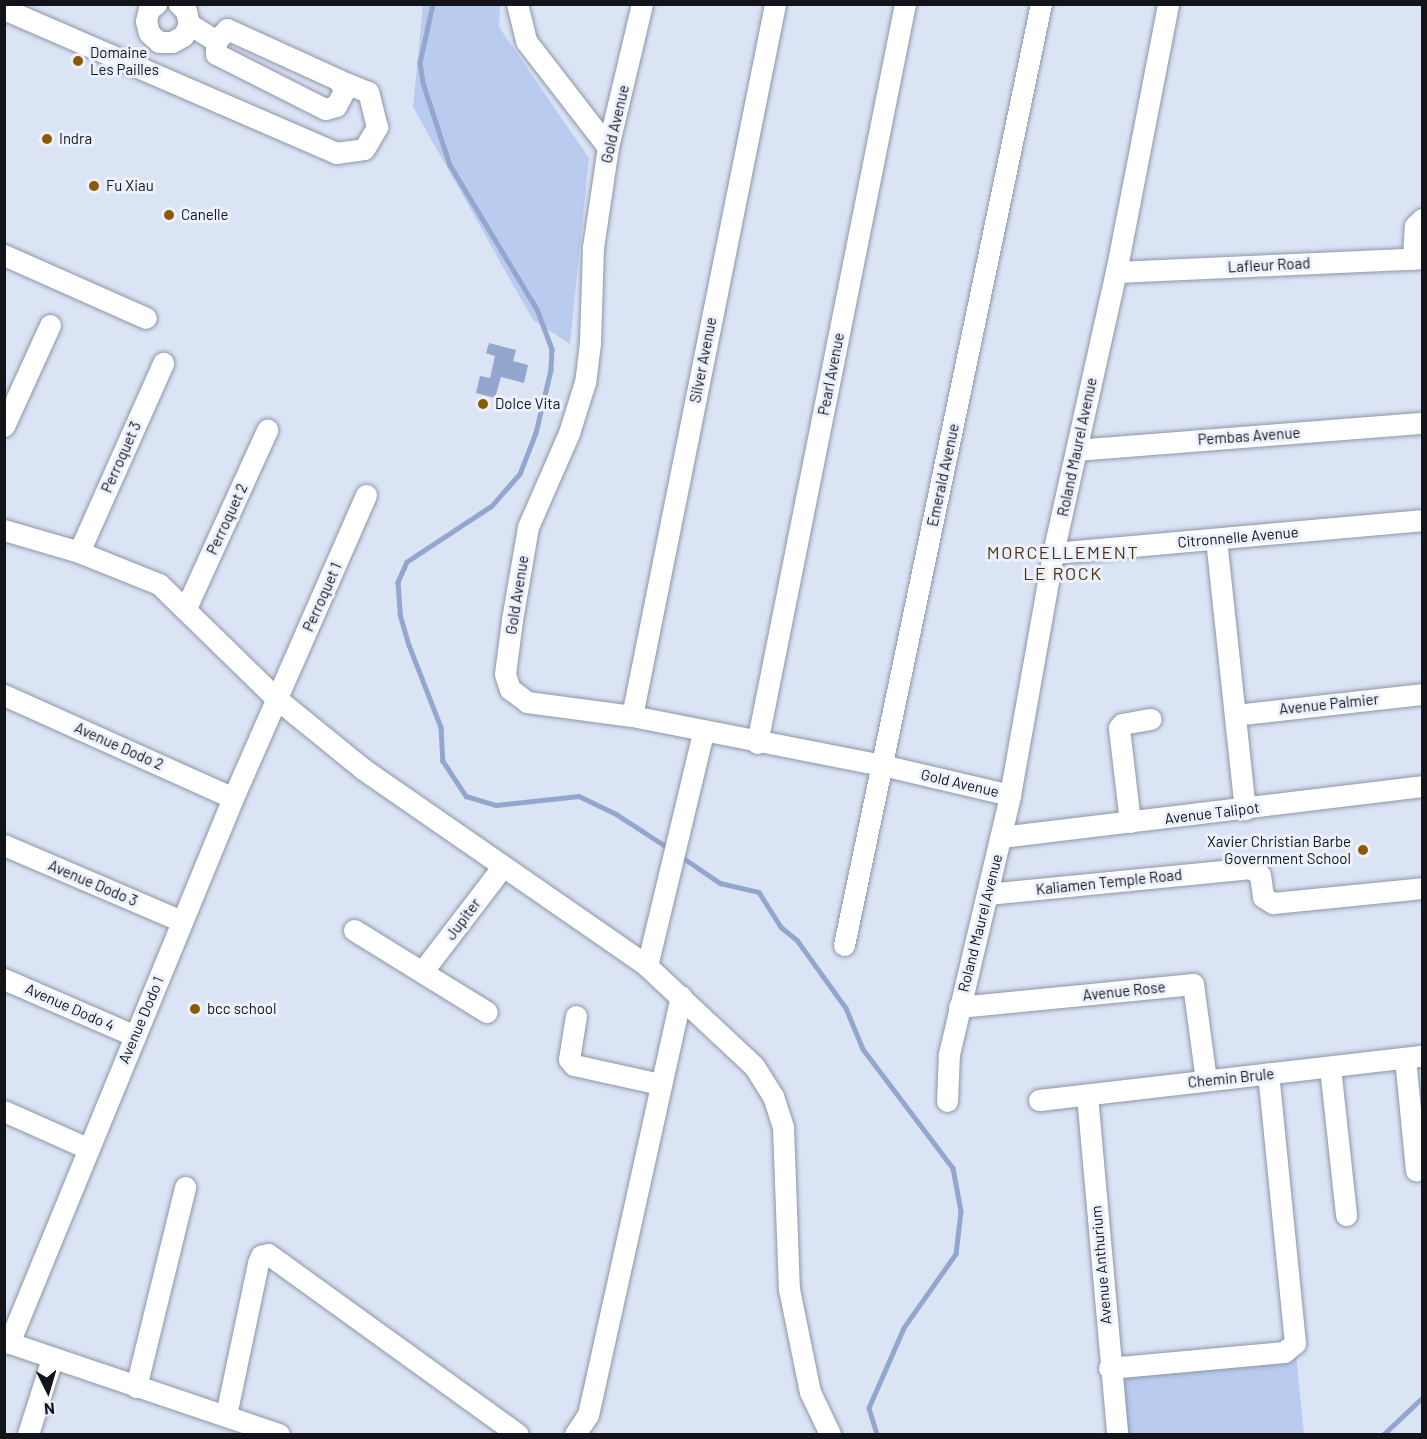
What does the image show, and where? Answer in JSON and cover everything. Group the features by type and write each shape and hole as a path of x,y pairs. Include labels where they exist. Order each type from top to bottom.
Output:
{"street":[{"path":"148,6 146,21 149,33 159,42 172,42 183,36 189,24 186,11 179,4"},
{"path":"517,4 526,41 608,147"},
{"name":"Gold Avenue","path":"642,4 608,147 593,247 590,343 585,382 569,433 528,527 506,674 510,689 526,702 632,716 757,743 882,765 1010,795"},
{"name":"Silver Avenue","path":"632,716 775,4"},
{"name":"Pearl Avenue","path":"757,743 905,4"},
{"name":"Emerald Avenue","path":"844,945 1041,4"},
{"name":"Roland Maurel Avenue","path":"947,1101 947,1073 959,1007 1010,795 1053,553 1116,272 1162,7"},
{"path":"4,9 336,153 364,149 377,127 368,92 227,29 216,41 216,54 325,109 336,106 344,91 339,80"},
{"path":"189,24 216,41"},
{"path":"148,71 159,42"},
{"path":"1418,258 1415,226 1422,219"},
{"path":"4,255 146,318"},
{"name":"Lafleur Road","path":"1116,272 1418,258"},
{"path":"4,426 50,325"},
{"name":"Perroquet 3","path":"79,552 163,363"},
{"name":"Pembas Avenue","path":"1076,450 1422,423"},
{"name":"Perroquet 2","path":"186,608 267,430"},
{"name":"Perroquet 1","path":"277,699 366,495"},
{"name":"Citronnelle Avenue","path":"1053,553 1422,520"},
{"path":"4,530 79,552 159,584 277,699 363,769 647,966 754,1066 773,1096 783,1127 789,1289 810,1392 830,1434"},
{"path":"1216,539 1245,809"},
{"name":"Avenue Palmier","path":"1235,715 1422,694"},
{"name":"Avenue Dodo 2","path":"4,695 233,798"},
{"name":"Avenue Dodo 1","path":"7,1342 181,921 277,699"},
{"path":"1130,822 1119,728 1122,724 1151,719"},
{"path":"647,966 703,732"},
{"name":"Avenue Talipot","path":"1001,837 1422,786"},
{"name":"Avenue Dodo 3","path":"4,845 181,921"},
{"name":"Jupiter","path":"422,972 503,866"},
{"name":"Kaliamen Temple Road","path":"987,894 1251,868 1260,875 1263,897 1273,903 1422,888"},
{"path":"354,930 487,1012"},
{"name":"Avenue Dodo 4","path":"4,979 135,1036"},
{"name":"Avenue Rose","path":"959,1007 1193,984 1206,1080"},
{"path":"575,1434 588,1415 681,996"},
{"path":"576,1016 569,1059 574,1065 660,1084"},
{"path":"1414,1057 1416,1170"},
{"name":"Chemin Brule","path":"1039,1100 1414,1057"},
{"path":"1330,1067 1346,1215"},
{"path":"1109,1368 1284,1353 1295,1343 1268,1073"},
{"name":"Avenue Anthurium","path":"1086,1095 1109,1368 1117,1434"},
{"path":"4,1111 87,1148"},
{"path":"136,1387 185,1187"},
{"path":"226,1415 258,1263 261,1256 268,1254 518,1434"},
{"path":"7,1342 279,1434"},
{"path":"28,1434 52,1359"}],"shaded area":[{"path":"423,5 500,5 499,27 589,158 570,344 533,320 413,107"},
{"path":"489,343 516,350 513,361 528,365 524,383 501,377 495,398 476,393 480,376 490,378 495,356 486,353"},
{"path":"1296,1355 1304,1434 1125,1434 1118,1374"}],"waterway":[{"path":"433,4 420,63 423,83 450,165 537,309 552,349 551,370 536,433 520,474 492,506 407,562 398,582 400,614 409,645 441,727 443,761 466,796 496,805 579,796 616,814 670,849"},
{"path":"679,855 720,883 759,892 781,927 797,940 846,1008 863,1049 953,1168 961,1211 956,1254 904,1328 869,1408 877,1434"},
{"path":"1384,1434 1422,1398"}],"place":[{"name":"Domaine Les Pailles","path":"78,61"},
{"name":"Indra","path":"47,139"},
{"name":"Fu Xiau","path":"94,186"},
{"name":"Canelle","path":"169,215"},
{"name":"Dolce Vita","path":"483,404"},
{"name":"Xavier Christian Barbe Government School","path":"1363,850"},
{"name":"bcc school","path":"195,1009"}],"district":[{"name":"MORCELLEMENT LE ROCK","path":"1063,563"}]}
